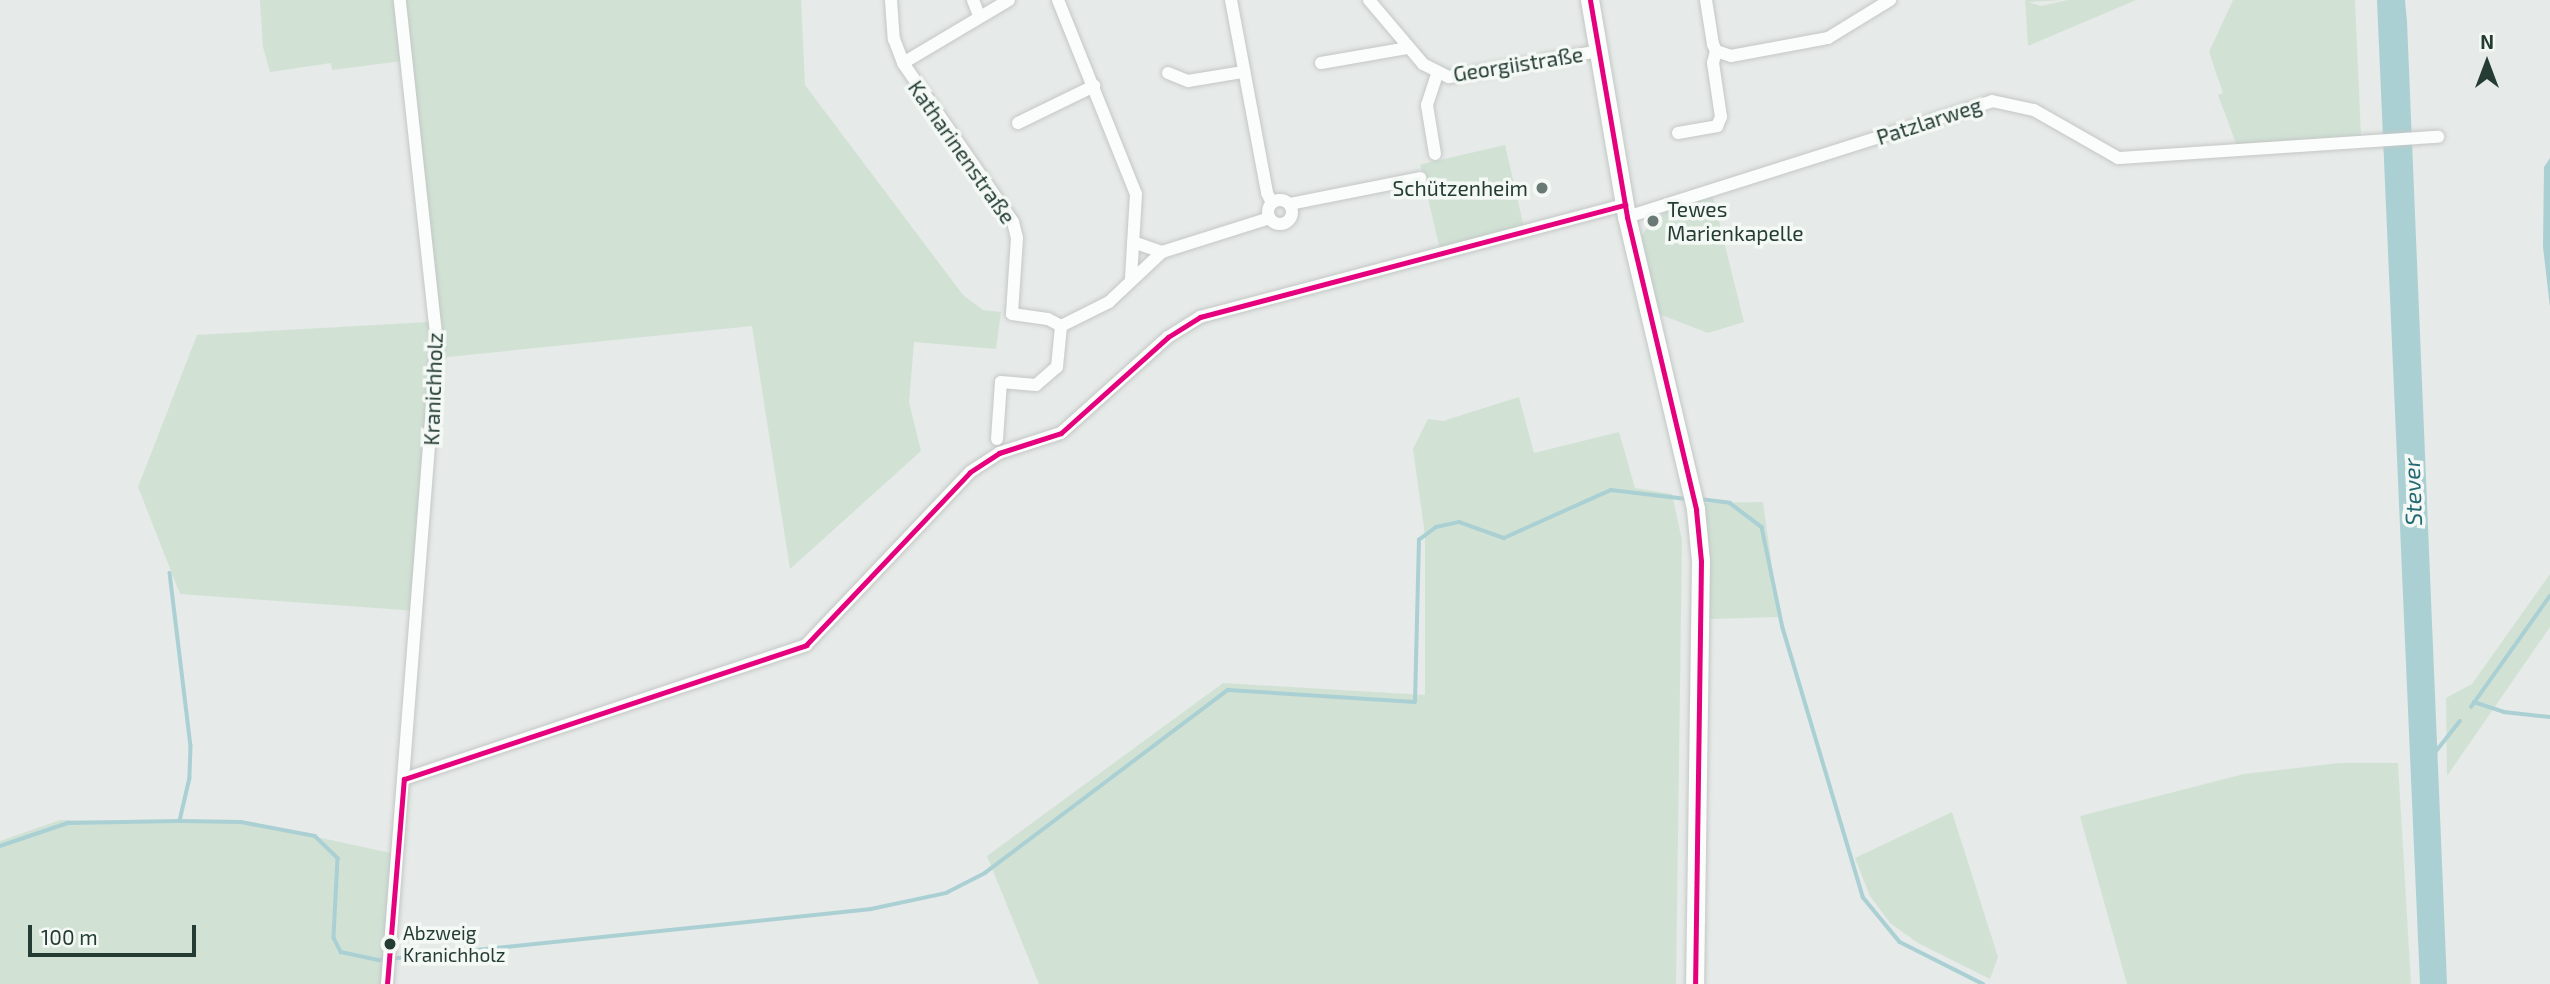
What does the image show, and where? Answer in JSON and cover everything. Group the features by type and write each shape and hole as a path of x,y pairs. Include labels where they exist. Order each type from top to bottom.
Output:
{"main road":[{"path":"1590,0 1626,211 1696,510 1701,561 1695,984"}],"street":[{"name":"Kranichholz","path":"387,984 437,344 400,0"},
{"path":"891,0 894,39 903,63"},
{"path":"973,0 979,16"},
{"name":"Katharinenstraße","path":"1009,0 903,63 1013,222 1017,238 1012,314 1048,319 1061,326"},
{"path":"1058,0 1136,194 1131,279"},
{"path":"1231,0 1272,203 1270,218"},
{"name":"Georgiistraße","path":"1369,0 1407,48 1437,74 1462,77 1599,51"},
{"path":"1678,133 1717,126 1721,117 1713,63 1716,51 1706,0"},
{"path":"1716,51 1731,56 1828,38 1890,0"},
{"path":"1321,63 1407,48"},
{"path":"1168,73 1188,81 1244,72"},
{"name":"Georgiistraße","path":"1435,154 1427,105 1437,74"},
{"path":"1018,123 1094,86"},
{"name":"Patzlarweg","path":"404,779 806,645 970,472 999,453 1061,433 1168,337 1200,317 1626,211 1992,101 2034,110 2092,147 2118,158 2434,137"},
{"path":"1272,203 1282,200 1290,204 1420,178"},
{"path":"997,439 1001,382 1036,385 1057,366 1061,326 1109,302 1162,252 1270,218 1278,223 1288,221 1290,204"},
{"path":"1133,242 1162,252"}],"green space":[{"path":"260,0 801,0 805,85 963,295 983,310 1001,312 996,349 914,342 909,402 921,451 790,569 752,326 438,358 410,60 332,70 331,63 270,72 263,47"},
{"path":"2025,0 2062,0 2028,2 2041,6 2068,0 2136,0 2028,46"},
{"path":"2233,0 2355,0 2361,136 2237,146 2218,95 2223,93 2209,52"},
{"path":"1505,145 1524,229 1440,248 1420,165"},
{"path":"1713,197 1744,322 1708,333 1659,314 1639,241 1648,226 1666,212"},
{"path":"429,322 433,407 417,611 180,594 138,487 197,335"},
{"path":"1519,397 1534,453 1619,432 1635,488 1672,494 1682,540 1676,984 1039,984 987,856 1223,683 1425,695 1425,535 1413,449 1428,419 1443,421"},
{"path":"1763,502 1779,617 1710,619 1705,503"},
{"path":"2550,574 2550,627 2447,776 2446,698 2472,684"},
{"path":"2339,763 2398,763 2411,984 2127,984 2080,816 2244,774"},
{"path":"1952,812 1998,957 1990,979 1918,943 1890,923 1870,896 1855,858"},
{"path":"60,820 253,823 395,854 383,984 0,984 0,841"}],"water":[{"name":"Stever","path":"2377,0 2405,0 2407,22 2447,984 2420,984"},
{"path":"2550,158 2550,307 2543,247 2544,167"}],"waterway":[{"path":"170,573 191,746 190,778 180,821 241,822 315,836 338,858 334,938 341,952 379,960 871,909 946,893 985,873 1228,690 1415,702 1419,540 1436,527 1459,522 1504,538 1611,490 1688,499"},
{"path":"1699,499 1730,503 1762,527 1783,628 1863,897 1900,942 1983,984"},
{"path":"2471,707 2550,596"},
{"path":"2474,702 2504,712 2550,717"},
{"path":"2433,755 2460,721"},
{"path":"0,846 68,823 179,821"}],"transit line":[{"path":"1590,0 1627,217 1696,510 1701,561 1695,984"},
{"path":"404,779 806,645 970,472 999,453 1061,433 1168,337 1200,317 1625,205"},
{"path":"387,984 404,779"}],"place":[{"name":"Schützenheim","path":"1542,188"},
{"name":"Tewes Marienkapelle","path":"1653,221"},
{"name":"Abzweig Kranichholz","path":"390,944"}]}
